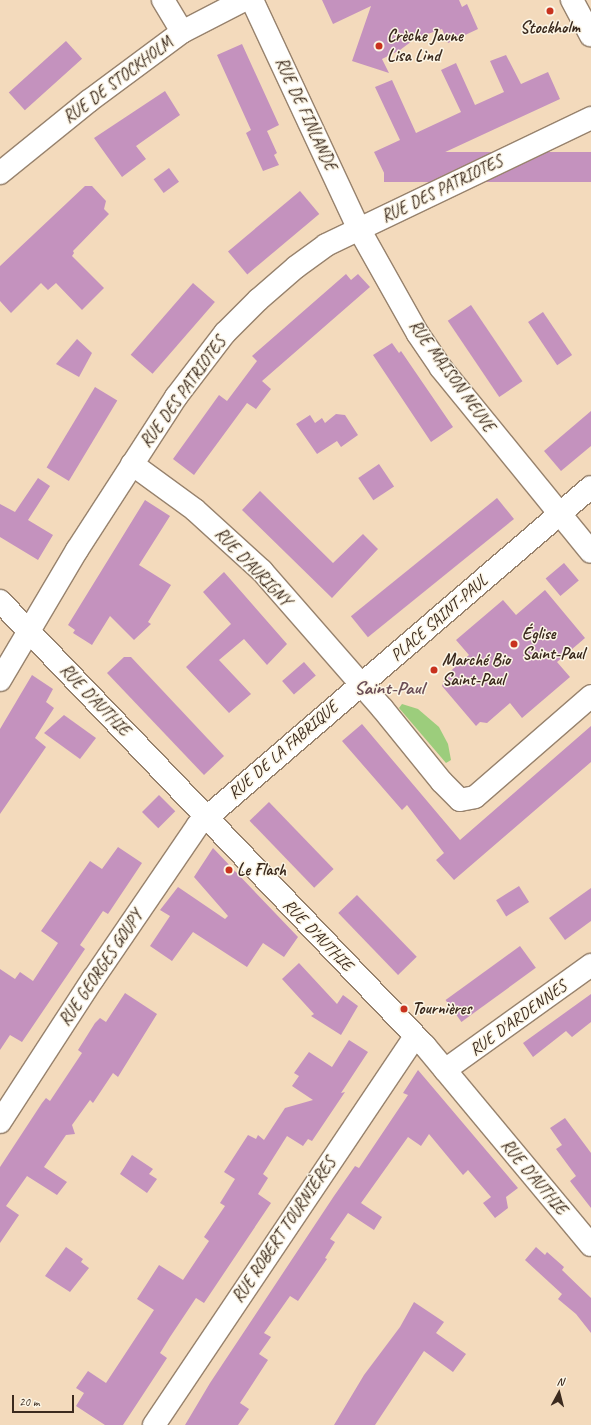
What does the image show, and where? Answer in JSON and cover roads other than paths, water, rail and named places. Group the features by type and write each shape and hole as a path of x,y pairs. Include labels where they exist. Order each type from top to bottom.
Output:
{"street":[{"path":"163,0 182,32"},
{"name":"RUE DE STOCKHOLM","path":"0,173 89,101 182,32 244,0"},
{"name":"RUE DE FINLANDE","path":"252,0 359,229"},
{"path":"572,0 591,34"},
{"name":"RUE DES PATRIOTES","path":"0,680 132,464 198,365 225,332 296,267 326,245 591,118"},
{"name":"RUE MAISON NEUVE","path":"359,229 399,302 441,368 559,514"},
{"name":"RUE D'AURIGNY","path":"132,464 194,510 233,542 262,571 361,685"},
{"name":"PLACE SAINT-PAUL","path":"361,685 591,488"},
{"path":"559,514 591,552"},
{"name":"RUE D'AUTHIE","path":"0,601 415,1036 591,1245"},
{"path":"361,685 455,796 466,800 476,797 591,696"},
{"name":"RUE DE LA FABRIQUE","path":"206,818 361,685"},
{"name":"RUE GEORGES GOUPY","path":"0,1122 161,877 194,830 206,818"},
{"name":"RUE D'ARDENNES","path":"445,1070 591,965"},
{"name":"RUE ROBERT TOURNIÈRES","path":"154,1425 415,1036"}],"place":[{"name":"Stockholm","path":"550,11"},
{"name":"Crèche Jaune Lisa Lind","path":"379,46"},
{"name":"Église Saint-Paul","path":"514,644"},
{"name":"Marché Bio Saint-Paul","path":"434,670"},
{"name":"Le Flash","path":"229,870"},
{"name":"Tournières","path":"404,1009"}],"district":[{"name":"Saint-Paul","path":"389,689"}]}
